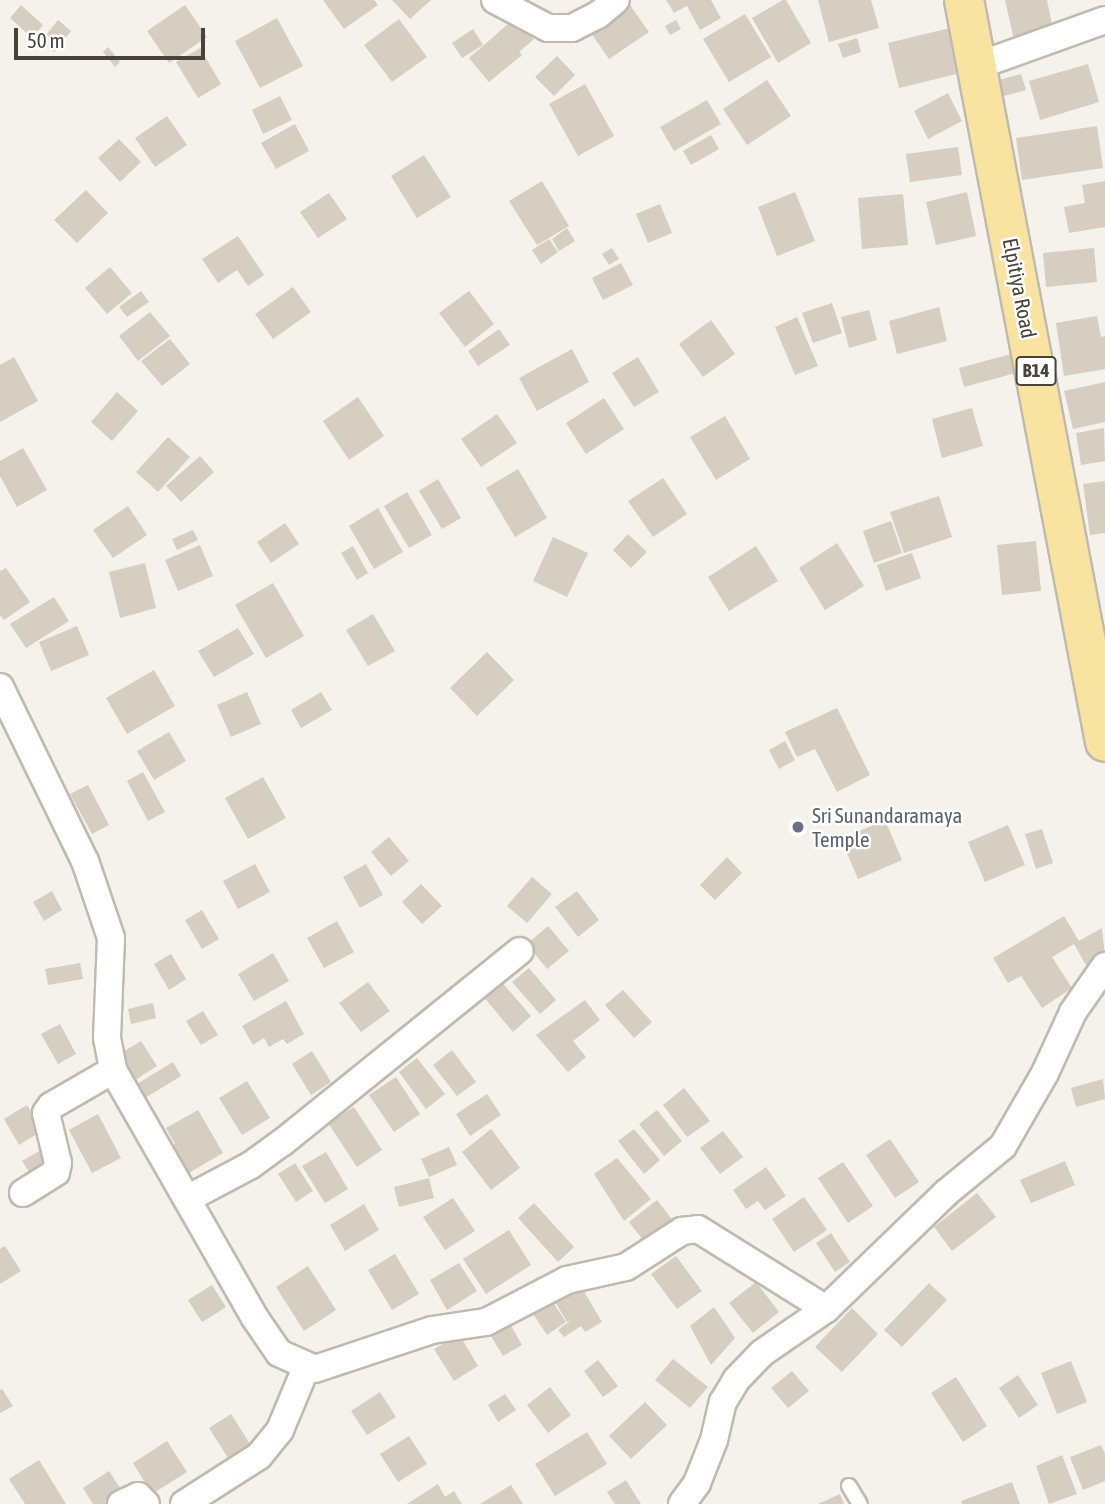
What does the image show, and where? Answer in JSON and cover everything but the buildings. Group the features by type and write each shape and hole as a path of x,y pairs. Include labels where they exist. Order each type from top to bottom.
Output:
{"main road":[{"name":"Elpitiya Road","path":"964,0 1105,742"}],"street":[{"path":"495,0 548,29 572,27 598,15 616,0"},
{"path":"977,66 1105,20"},
{"path":"0,687 85,861 111,938 107,1038 113,1070 256,1318 279,1353 315,1369 432,1331 486,1322 567,1280 626,1267 682,1231 698,1229 826,1309"},
{"path":"187,1199 251,1165 283,1142 520,951"},
{"path":"682,1504 697,1483 714,1440 723,1402 736,1380 762,1353 826,1309 946,1193 1003,1146 1045,1073 1073,1012 1105,966"},
{"path":"23,1194 56,1172 58,1163 46,1113 51,1106 113,1070"},
{"path":"184,1504 259,1456 280,1430 307,1365"},
{"path":"121,1504 138,1496 146,1504"}],"lane":[{"path":"849,1486 860,1504"}],"place":[{"name":"Sri Sunandaramaya Temple","path":"798,827"}]}
